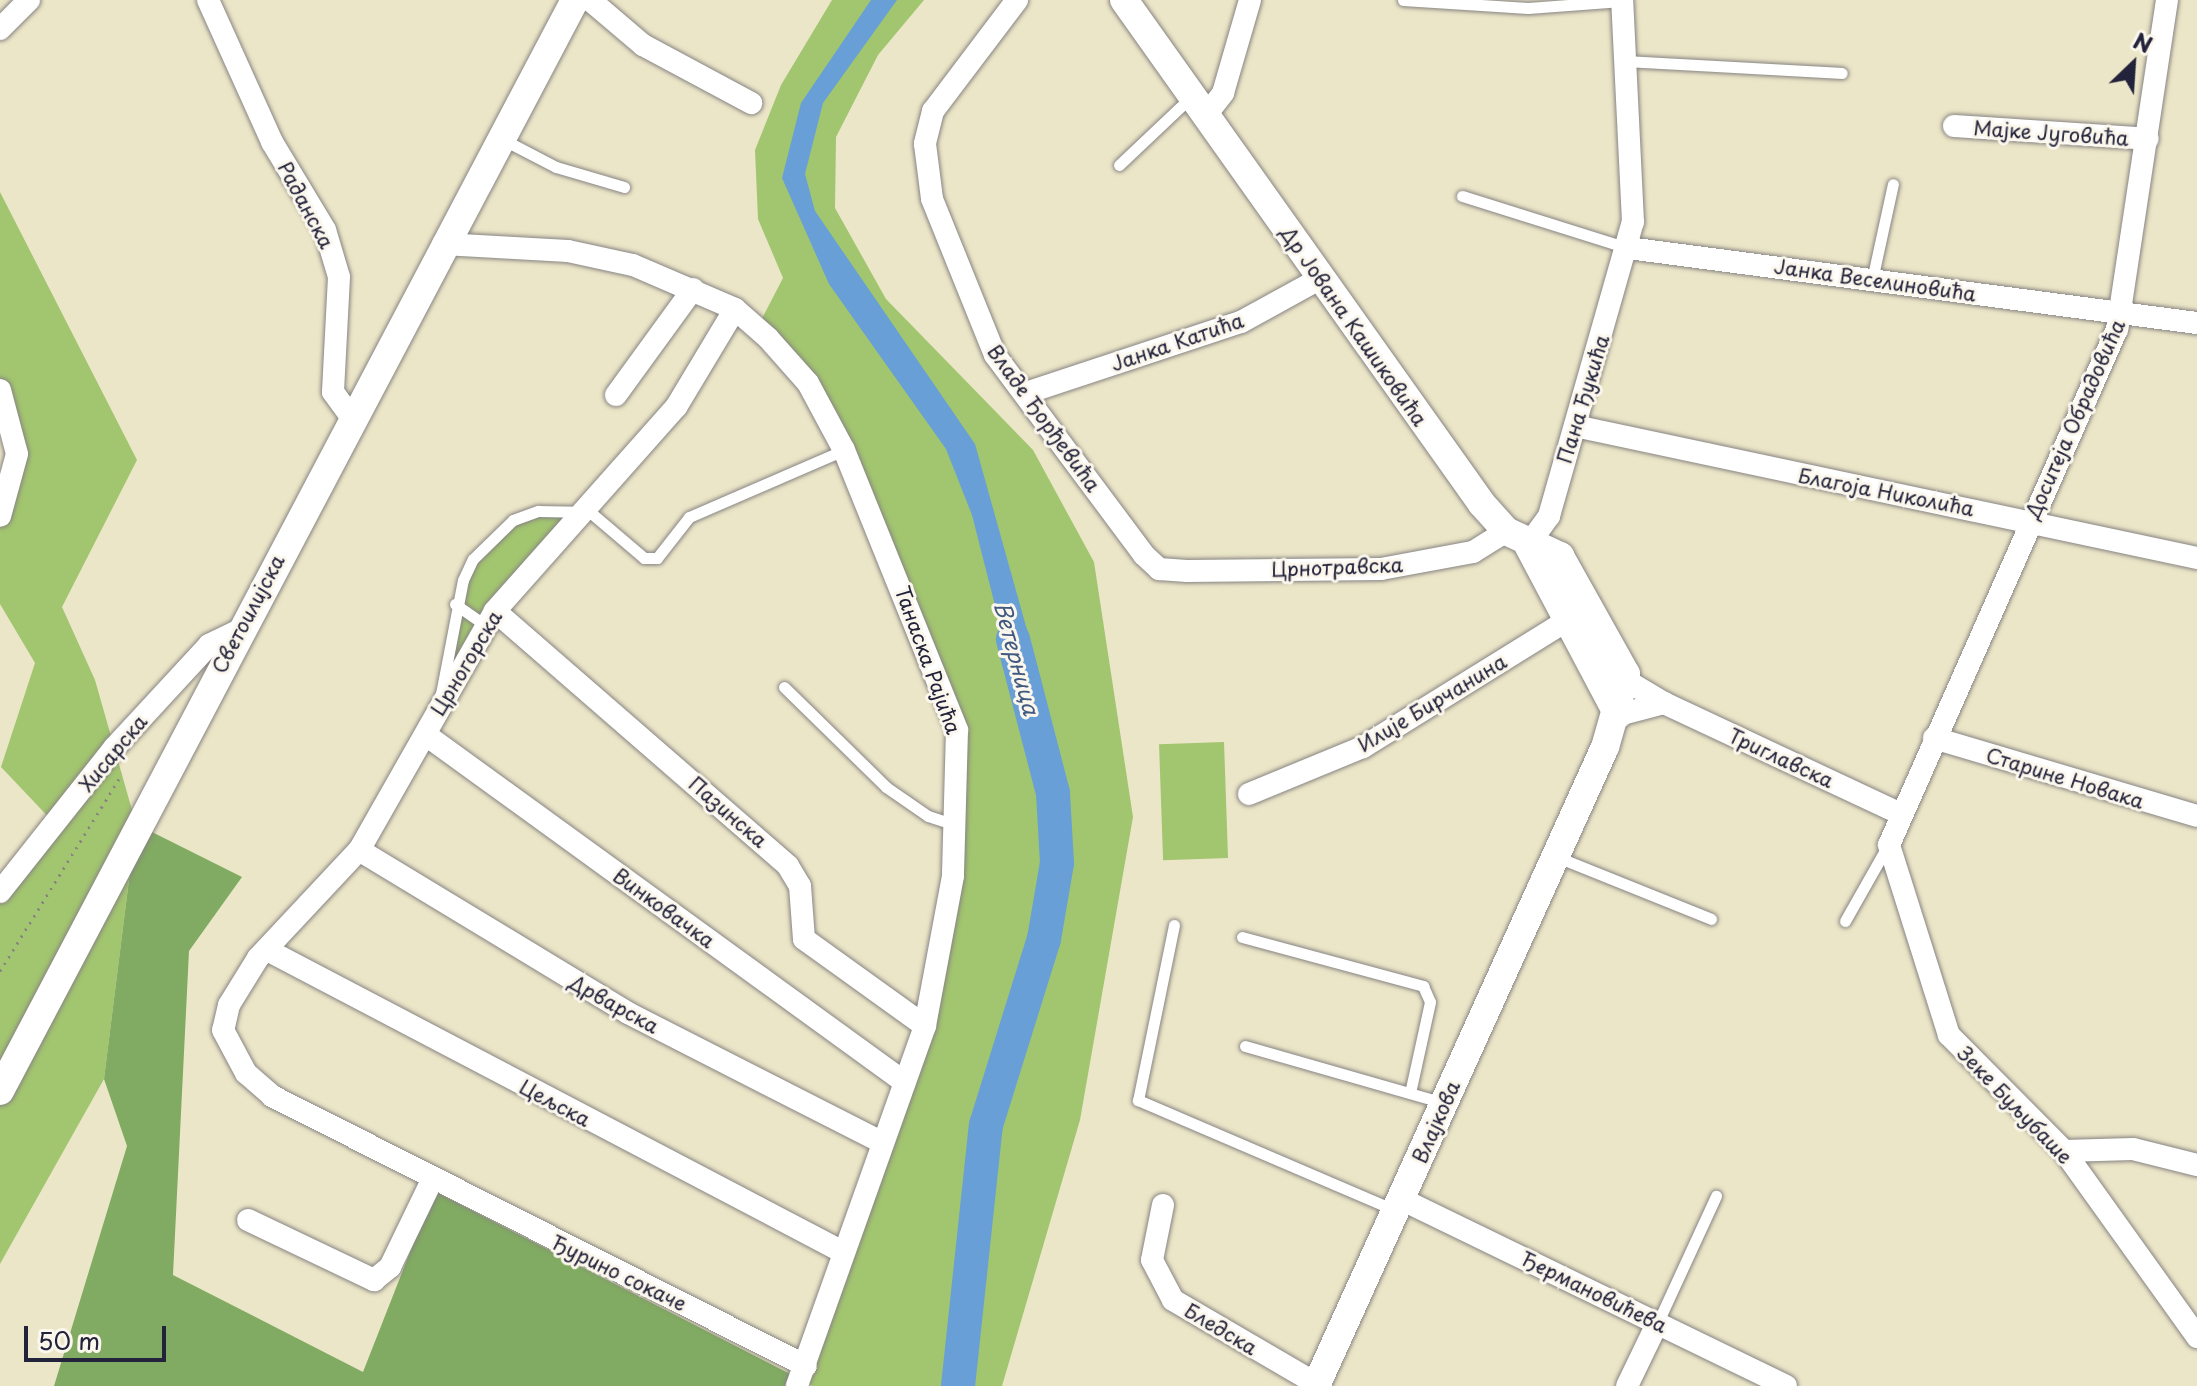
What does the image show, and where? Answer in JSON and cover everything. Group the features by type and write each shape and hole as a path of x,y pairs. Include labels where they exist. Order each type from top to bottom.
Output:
{"street":[{"path":"0,29 29,0"},
{"name":"Раданска","path":"208,0 333,255 339,284 333,392 351,417"},
{"name":"Светоилијска","path":"0,1091 351,417 575,0"},
{"path":"590,0 643,45 751,103"},
{"name":"Владе Ђорђевића","path":"1017,0 949,84 925,144 941,234 991,348 1159,569"},
{"name":"Др Јована Кашиковића","path":"1124,0 1321,278 1517,538 1618,715"},
{"path":"1199,105 1223,93 1250,0"},
{"name":"Доситеја Обрадовића","path":"1899,813 2122,313 2167,0"},
{"name":"Пана Ђукића","path":"1517,538 1546,525 1628,248 1634,162 1622,1"},
{"name":"Мајке Југовића","path":"1954,126 2148,139"},
{"name":"Танаска Рајића","path":"443,244 604,256 693,289 735,309 808,383 844,450 957,730 957,825 925,1026 879,1141 802,1376"},
{"name":"Јанка Веселиновића","path":"1628,248 2197,323"},
{"name":"Јанка Катића","path":"1026,393 1241,322 1321,278"},
{"path":"616,395 693,289"},
{"name":"Црногорска","path":"271,952 359,850 426,735 440,699 490,618 590,512 676,407 735,309"},
{"path":"0,390 17,454 0,516"},
{"name":"Благоја Николића","path":"1575,426 2197,558"},
{"path":"1517,538 1560,556 1605,627 1627,681"},
{"name":"Црнотравска","path":"1159,569 1381,569 1473,552 1517,538"},
{"name":"Пазинска","path":"490,618 788,866 800,886 804,939 925,1026"},
{"name":"Илије Бирчанина","path":"1249,794 1363,747 1566,621"},
{"name":"Хисарска","path":"0,892 114,748 209,645 240,630"},
{"name":"Триглавска","path":"1627,681 1664,703 1899,813"},
{"name":"Влајкова","path":"1316,1385 1556,857 1618,715 1627,681"},
{"path":"1618,715 1664,703"},
{"name":"Винковачка","path":"426,735 903,1081"},
{"name":"Старине Новака","path":"1934,738 2197,816"},
{"path":"1889,845 1899,813"},
{"name":"Зеке Буљубаше","path":"1889,845 1949,1035 2064,1151 2197,1337"},
{"name":"Дрварска","path":"359,850 559,974 879,1141"},
{"name":"Ђурино сокаче","path":"271,952 258,958 223,1017 246,1073 272,1096 802,1376"},
{"name":"Цељска","path":"271,952 841,1251"},
{"path":"2064,1151 2133,1149 2197,1165"},
{"path":"248,1220 374,1280 390,1267 432,1180"},
{"name":"Бледска","path":"1163,1205 1152,1260 1173,1300 1316,1385"},
{"name":"Ђермановићева","path":"1399,1205 1658,1322 1786,1386"},
{"path":"1627,1386 1658,1322"}],"lane":[{"name":"Пана Ђукића","path":"1403,0 1512,8 1622,1"},
{"path":"1626,61 1842,73"},
{"path":"1119,165 1199,105"},
{"path":"502,139 556,167 624,187"},
{"path":"1872,280 1893,184"},
{"path":"1462,196 1628,248"},
{"path":"440,699 455,604 473,559 513,520 538,511 590,512 644,558 657,558 689,517 844,450"},
{"path":"455,604 490,618"},
{"path":"784,687 886,787 928,816 957,825"},
{"path":"1845,921 1889,845"},
{"path":"1556,857 1711,919"},
{"path":"1174,925 1138,1100 1399,1205"},
{"path":"1242,937 1423,986 1430,1002 1410,1093"},
{"path":"1245,1046 1445,1103"},
{"path":"1658,1322 1716,1196"}],"path":[{"path":"0,971 129,763"}],"green space":[{"path":"832,0 924,0 878,55 836,137 835,208 886,299 1033,450 1094,562 1133,817 1080,1120 1002,1386 813,1386 798,1378 937,976 957,730 844,450 757,328 783,278 758,219 755,150 781,85"},
{"path":"0,192 137,460 62,607 95,680 136,824 104,1079 0,1264 0,892 56,825 1,767 35,663 0,604 0,516 14,472 0,390"},
{"path":"538,511 590,512 541,559 440,699 463,580 490,540"},
{"path":"1224,742 1228,858 1163,860 1159,744"},
{"path":"136,824 242,877 189,951 173,1275 363,1372 434,1191 798,1378 797,1386 54,1386 127,1146 104,1079"}],"water":[{"path":"871,0 897,0 823,103 805,174 815,211 975,444 1041,680 1015,684 972,515 946,449 829,284 782,178 801,103"}],"waterway":[{"name":"Ветерница","path":"958,1386 986,1125 1044,939 1057,863 1053,793 1013,639"}]}
